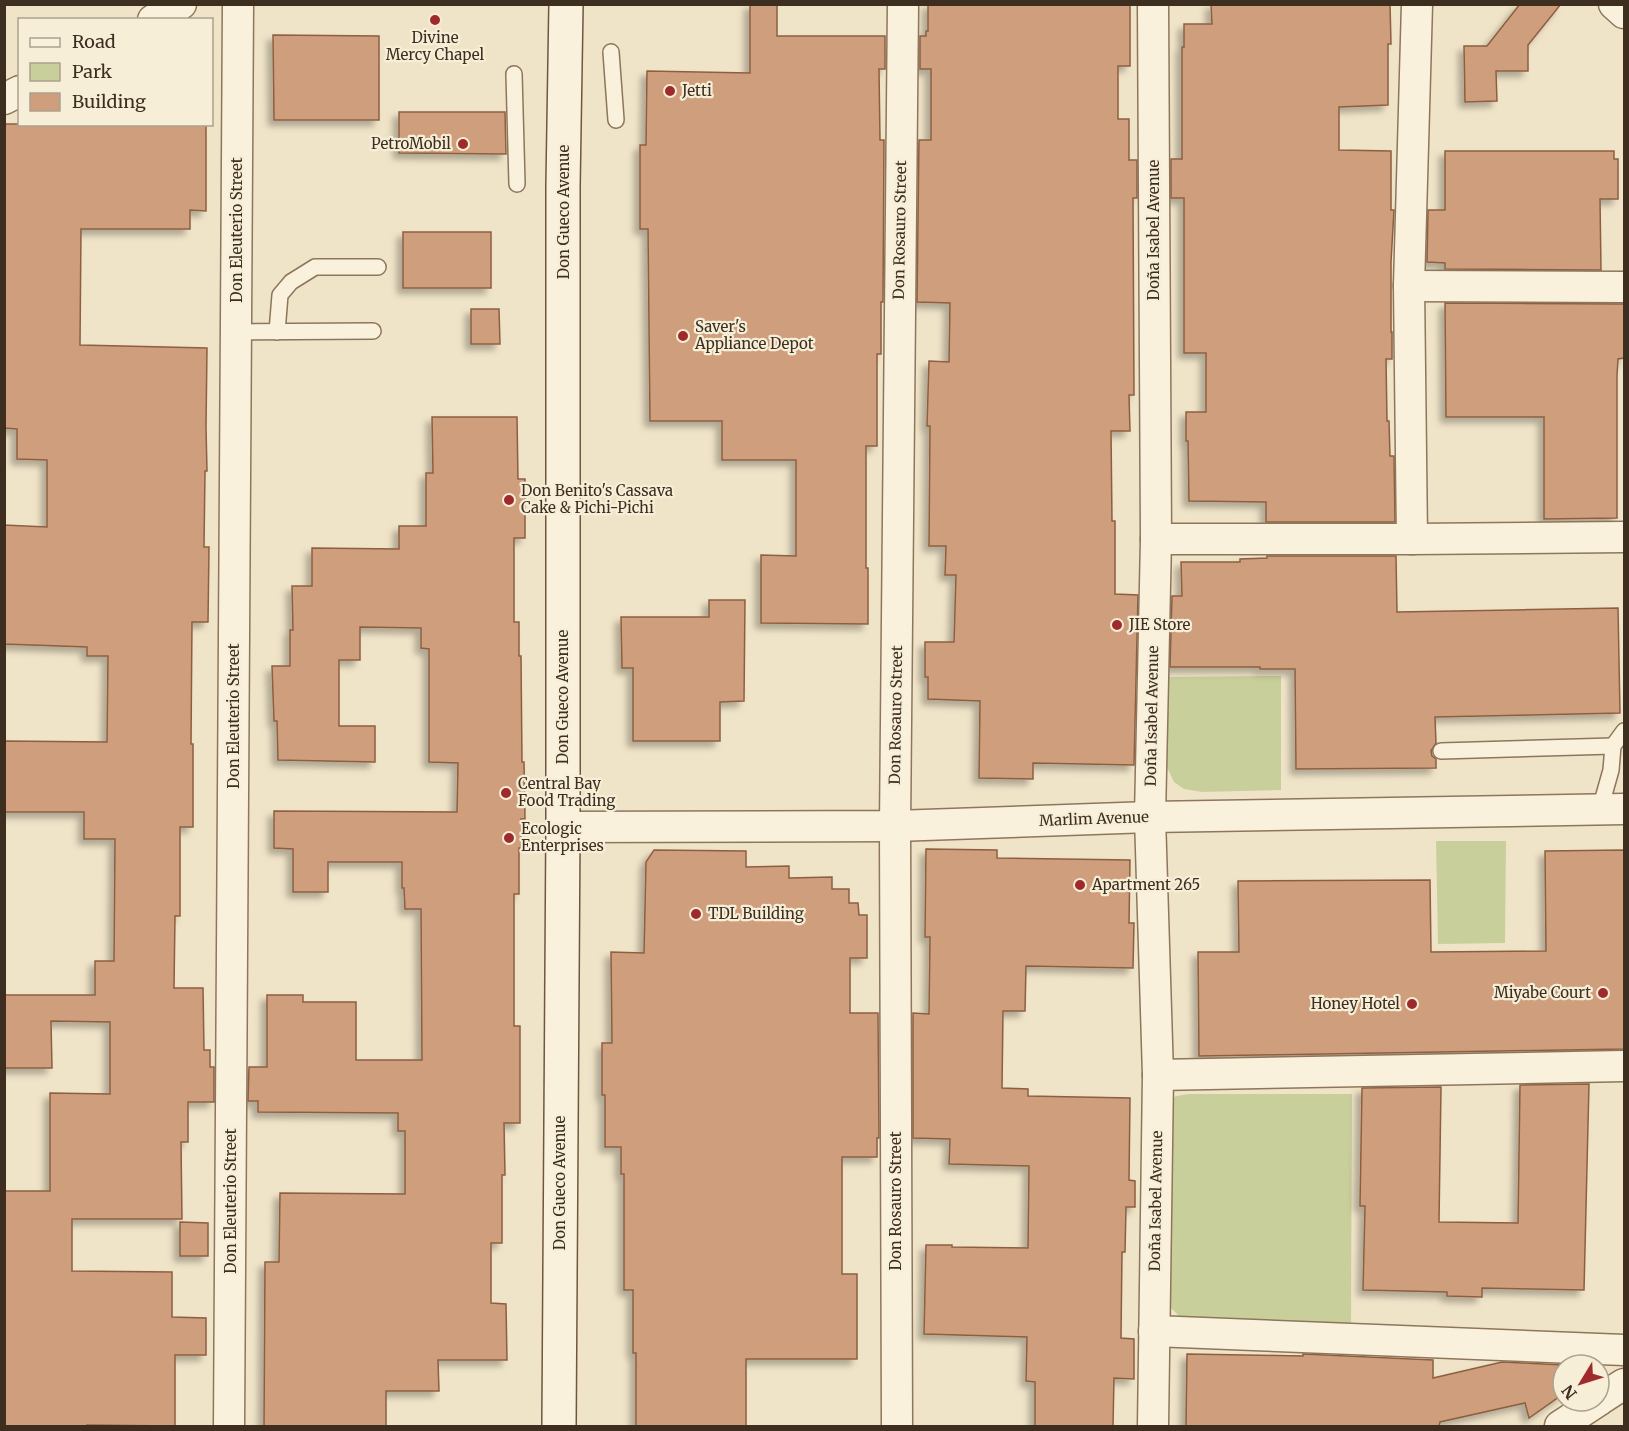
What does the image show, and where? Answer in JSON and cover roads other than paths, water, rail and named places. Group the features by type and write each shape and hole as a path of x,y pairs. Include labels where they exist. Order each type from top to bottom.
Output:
{"main road":[{"name":"Don Gueco Avenue","path":"559,1426 563,827 563,186 566,4"}],"street":[{"path":"156,18 181,4"},
{"name":"Don Eleuterio Street","path":"230,1426 238,4"},
{"name":"Don Rosauro Street","path":"897,1426 895,826 903,4"},
{"name":"Doña Isabel Avenue","path":"1153,4 1156,538 1150,816 1158,1076 1153,1426"},
{"path":"1413,539 1409,286 1417,4"},
{"path":"1614,4 1624,14"},
{"path":"4,99 18,92"},
{"path":"1409,286 1624,286"},
{"path":"1156,538 1624,537"},
{"name":"Marlim Avenue","path":"563,827 895,826 1150,816 1612,809"},
{"path":"1158,1076 1624,1066"},
{"path":"1154,1331 1624,1350"},
{"path":"1611,1393 1624,1384"},
{"path":"1560,1426 1580,1413"}],"lane":[{"path":"611,52 616,120"},
{"path":"514,74 517,184"},
{"path":"278,332 280,295 291,282 315,267 378,267"},
{"path":"236,332 373,331"},
{"path":"1612,809 1613,746 1624,731"},
{"path":"1441,751 1613,746"}],"place":[{"name":"Divine Mercy Chapel","path":"435,20"},
{"name":"Jetti","path":"670,91"},
{"name":"PetroMobil","path":"463,144"},
{"name":"Saver's Appliance Depot","path":"683,336"},
{"name":"Don Benito's Cassava Cake & Pichi-Pichi","path":"509,500"},
{"name":"JIE Store","path":"1117,625"},
{"name":"Central Bay Food Trading","path":"506,793"},
{"name":"Ecologic Enterprises","path":"509,838"},
{"name":"Apartment 265","path":"1080,885"},
{"name":"TDL Building","path":"696,914"},
{"name":"Miyabe Court","path":"1603,993"},
{"name":"Honey Hotel","path":"1412,1004"}]}
